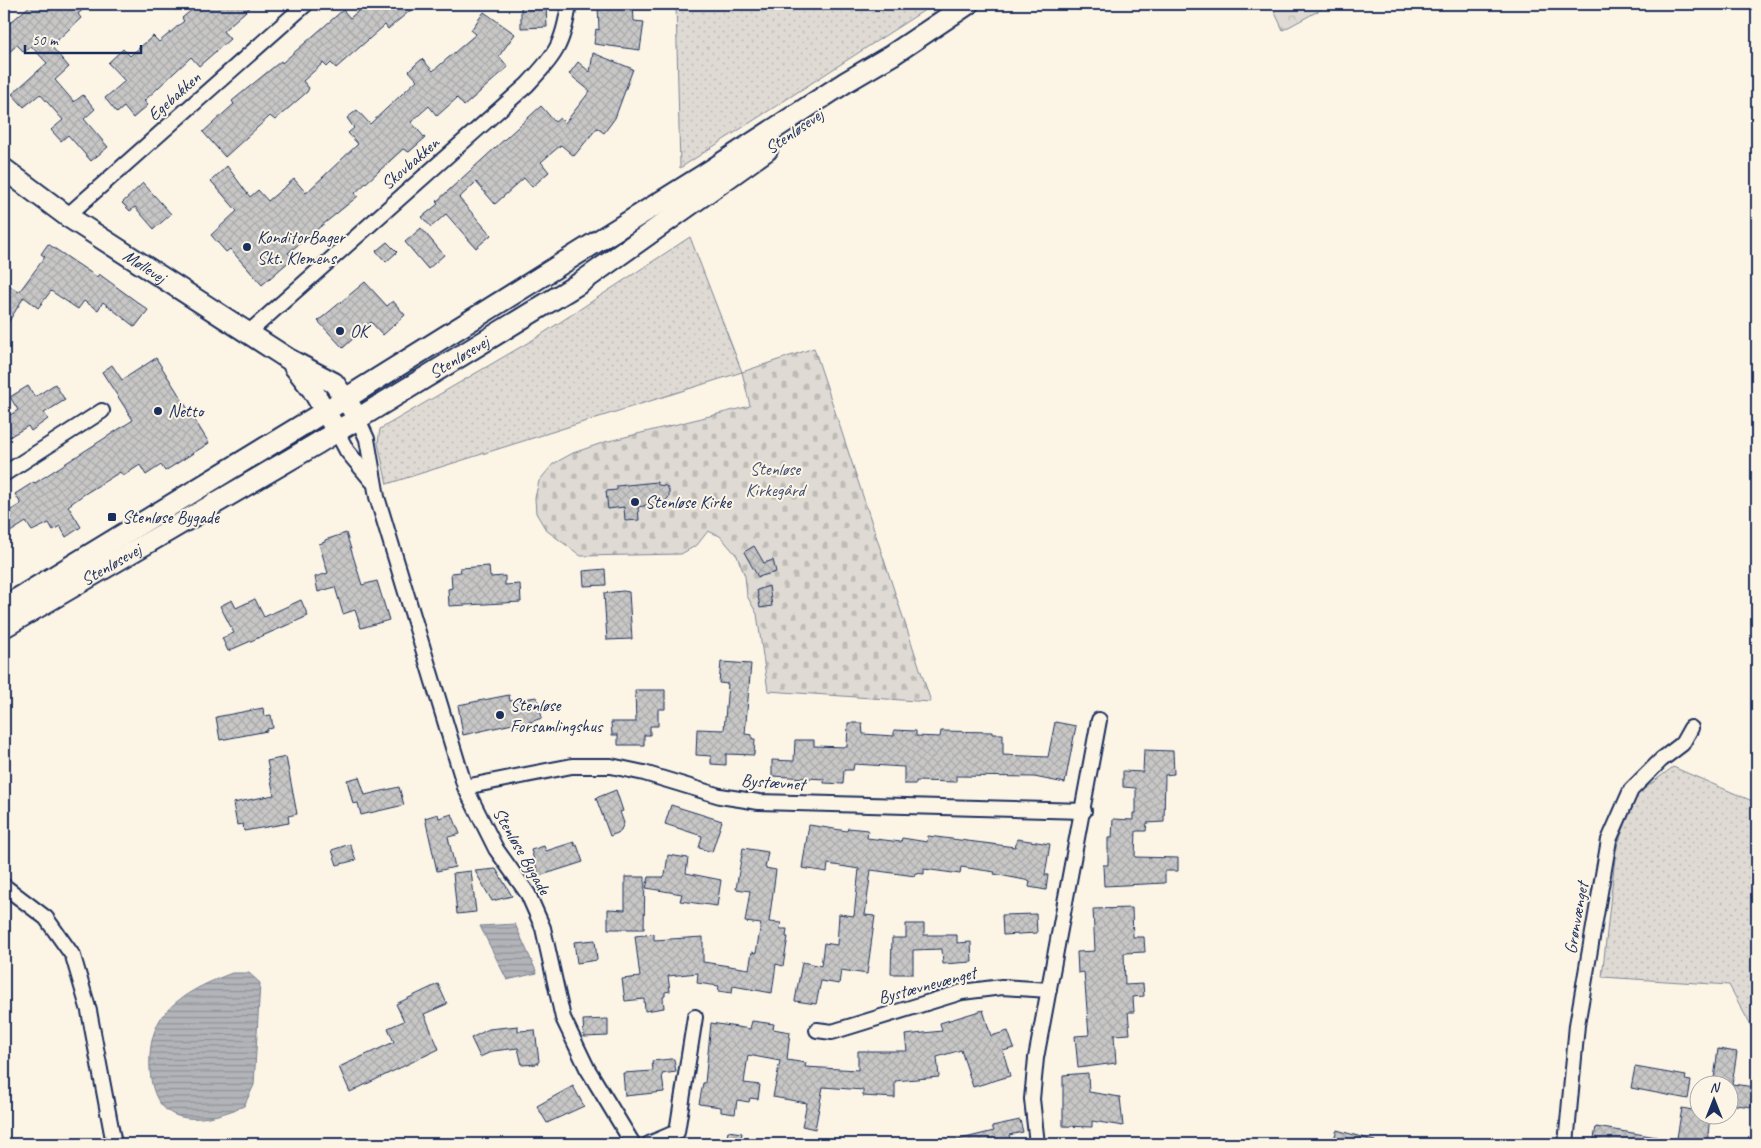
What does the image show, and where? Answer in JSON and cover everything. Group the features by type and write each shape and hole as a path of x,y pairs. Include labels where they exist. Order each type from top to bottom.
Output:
{"street":[{"name":"Egebakken","path":"67,216 306,4"},
{"name":"Skovbakken","path":"248,333 527,85 554,56 565,28 569,4"},
{"name":"Stenløsevej","path":"4,607 326,411 892,55 968,4"},
{"name":"Stenløsevej","path":"4,626 358,420 580,283 855,89 892,55"},
{"name":"Møllevej","path":"4,170 67,216 248,333 290,360 334,383 358,420"},
{"name":"Møllevej","path":"290,360 326,411 337,432"},
{"path":"4,474 102,412"},
{"name":"Stenløse Bygade","path":"358,420 367,439 373,481 465,787 496,850 528,894 543,928 564,1018 586,1068 634,1144"},
{"name":"Stenløse Bygade","path":"337,432 347,452 373,481"},
{"path":"1037,1144 1032,1099 1036,1058 1084,811 1099,720"},
{"name":"Grønvænget","path":"1566,1144 1577,1025 1609,840 1631,790 1661,760 1682,744 1691,728"},
{"name":"Bystævnet","path":"465,787 572,766 611,766 644,773 720,796 759,802 1084,811"},
{"path":"4,886 46,918 73,956 89,1011 114,1144"},
{"name":"Bystævnevænget","path":"817,1030 832,1032 962,992 1002,987 1049,990"},
{"path":"649,1144 678,1132 695,1017"}],"green space":[{"path":"676,4 934,4 680,168"},
{"path":"1271,4 1331,4 1283,30"},
{"path":"690,237 742,372 387,484 378,443 380,429 536,338"},
{"name":"Stenløse Kirkegård","path":"814,348 931,702 768,691 757,614 747,596 745,576 737,556 720,536 708,531 697,545 681,554 581,556 546,530 536,513 535,498 539,481 553,464 573,453 605,442 750,406 742,372"},
{"path":"1673,767 1757,803 1757,1037 1729,985 1602,977 1616,849 1636,795"}],"shaded area":[{"path":"515,924 537,973 507,980 480,926"},
{"path":"232,973 249,973 260,983 254,1085 244,1106 228,1112 196,1118 182,1117 170,1113 160,1103 153,1090 150,1057 151,1043 155,1030 161,1018 184,996"}],"building":[{"path":"32,4 89,4 78,14 81,18 51,46 69,67 55,80 74,102 83,95 95,109 84,119 108,147 91,161 68,135 61,141 51,130 63,120 40,94 24,107 12,94 47,63 31,46 24,52 17,45 4,57 4,28"},
{"path":"199,4 254,4 223,31 230,39 199,66 191,57 144,101 148,105 133,118 124,107 117,113 105,98 125,81 108,63 123,49 130,56 153,36 159,42 184,21 182,18"},
{"path":"366,4 418,4 388,29 385,25 336,68 331,63 327,67 323,63 303,81 309,88 307,92 275,120 270,116 225,157 203,132 234,104 232,101 281,61 282,63 343,10 350,18"},
{"path":"521,4 543,4 543,6 546,6 547,27 521,28"},
{"path":"598,4 633,4 634,21 644,22 640,50 594,44 596,29 599,30"},
{"path":"484,12 515,34 499,56 508,67 464,106 457,98 437,116 429,106 411,122 425,138 409,152 403,149 355,193 358,196 288,253 293,258 262,285 230,249 226,252 211,235 237,211 211,181 227,166 250,197 258,190 268,201 294,179 306,193 358,144 348,133 354,128 347,118 357,110 370,124 417,80 409,71 413,67 422,59 433,71 476,34 471,30"},
{"path":"593,53 633,69 615,118 604,133 597,128 574,156 561,145 541,162 549,172 532,187 524,178 495,204 476,182 459,198 491,235 476,248 446,214 431,227 422,217 541,106 555,122 560,118 565,123 590,91 569,74 578,62 590,72"},
{"path":"143,183 171,214 154,229 135,207 130,211 122,203"},
{"path":"421,228 444,255 428,269 405,242"},
{"path":"387,242 397,252 386,262 376,251"},
{"path":"48,244 97,277 99,274 148,310 135,327 103,302 98,310 84,301 78,309 51,291 38,308 24,297 4,329 4,282 19,292 45,257 41,254"},
{"path":"365,282 387,306 393,301 405,315 383,335 371,322 343,348 318,321"},
{"path":"156,358 209,443 165,471 161,465 146,475 140,465 123,476 120,472 83,495 68,506 81,527 66,537 60,526 53,530 49,523 32,531 26,522 4,536 4,514 21,504 15,494 133,420 102,372 112,365 122,380"},
{"path":"55,384 65,400 44,413 48,419 31,431 28,426 9,437 4,429 4,419 18,410 10,397 28,386 35,397"},
{"name":"Stenløse Kirke","path":"657,482 658,485 666,486 669,490 669,497 664,502 638,507 639,520 625,521 624,507 608,509 606,491 617,490 617,486"},
{"path":"346,533 362,585 377,581 389,620 361,628 355,610 343,614 335,587 318,592 315,577 328,573 319,544"},
{"path":"754,546 764,563 773,560 776,572 758,577 744,552"},
{"path":"489,566 490,577 505,576 505,585 520,584 521,602 449,606 448,589 452,588 451,573 461,572 460,568"},
{"path":"605,569 606,585 584,586 583,571"},
{"path":"769,586 772,606 760,608 757,590"},
{"path":"629,592 632,639 607,640 604,593"},
{"path":"255,599 264,617 301,600 308,616 228,651 222,638 234,633 220,606 232,600 236,608"},
{"path":"721,662 751,664 745,734 752,735 752,739 755,739 754,755 726,754 726,765 711,764 711,756 696,755 697,729 724,730 728,684 719,683"},
{"path":"635,690 665,690 665,709 658,709 658,726 650,726 650,735 644,735 644,745 618,745 618,735 612,735 611,722 636,722"},
{"name":"Stenløse Forsamlingshus","path":"509,695 510,701 537,697 542,718 518,726 517,723 463,735 458,705"},
{"path":"263,708 264,716 271,715 273,728 267,729 267,731 220,740 216,717"},
{"path":"1055,722 1076,726 1065,783 1034,777 956,776 956,782 916,781 916,784 904,784 904,767 854,764 853,770 844,770 843,784 824,783 824,779 772,776 772,760 794,761 795,740 814,740 814,746 847,747 848,723 862,723 863,734 894,736 894,730 916,731 916,736 940,737 941,731 992,732 992,734 1003,734 1003,755 1048,757"},
{"path":"1144,750 1173,751 1174,774 1165,775 1164,822 1147,823 1146,831 1136,831 1135,857 1178,858 1178,871 1165,871 1165,883 1104,886 1103,865 1108,865 1108,838 1112,838 1113,819 1133,820 1133,813 1136,813 1136,788 1123,787 1123,771 1143,772"},
{"path":"286,757 297,814 288,816 289,823 244,831 243,824 237,825 233,803 274,795 267,761"},
{"path":"359,777 365,795 399,787 404,805 361,815 358,803 353,804 347,780"},
{"path":"616,790 623,811 620,812 624,823 620,832 610,836 596,798"},
{"path":"671,805 722,821 712,852 699,848 702,836 665,824"},
{"path":"438,814 439,818 452,814 460,834 448,837 455,867 437,871 425,818"},
{"path":"809,825 847,831 848,828 868,830 867,838 901,842 902,838 927,842 928,836 1015,847 1017,839 1050,844 1045,875 1048,875 1046,890 1029,887 1030,881 994,874 995,872 961,867 960,874 924,869 924,874 915,873 915,876 871,870 865,915 875,916 867,974 841,970 839,984 821,981 816,1004 795,1001 802,962 821,966 824,943 837,945 839,914 854,916 859,869 828,864 827,872 802,868"},
{"path":"574,842 575,846 577,845 583,862 539,876 531,850 544,846 546,851"},
{"path":"350,844 356,860 337,865 332,850"},
{"path":"743,848 768,852 765,868 776,870 769,922 781,923 780,929 787,929 786,937 788,937 783,966 776,964 772,993 733,986 732,993 718,991 719,986 697,983 698,973 668,976 670,991 665,992 663,997 664,1008 645,1011 644,999 625,1001 622,979 640,977 635,936 654,934 654,940 703,937 703,962 749,969 752,952 756,953 761,924 745,922 750,891 736,889"},
{"path":"668,855 688,858 686,873 721,880 717,906 680,901 682,894 646,888 649,877 663,877 665,875"},
{"path":"496,869 512,896 492,901 475,871"},
{"path":"471,871 476,912 457,914 453,873"},
{"path":"625,877 645,877 644,929 608,929 608,909 625,910"},
{"path":"1132,908 1133,937 1144,937 1145,952 1124,953 1125,985 1143,984 1144,996 1133,997 1134,1012 1128,1012 1130,1034 1114,1035 1116,1063 1078,1068 1075,1036 1089,1035 1084,972 1078,973 1077,952 1095,951 1093,909"},
{"path":"1036,914 1037,933 1003,935 1002,915"},
{"path":"906,924 924,924 924,935 957,935 957,943 971,942 972,962 943,964 942,949 913,950 913,974 891,974 892,938 906,938"},
{"path":"595,940 597,960 577,963 574,942"},
{"path":"438,984 447,1004 424,1014 439,1049 350,1092 339,1067 394,1042 388,1028 404,1021 396,1004"},
{"path":"983,1010 991,1036 1008,1031 1014,1048 1003,1051 1010,1076 973,1087 961,1050 937,1057 939,1077 895,1081 895,1098 863,1096 863,1090 823,1087 815,1129 802,1126 807,1103 773,1097 780,1061 748,1055 744,1083 760,1085 758,1099 750,1098 749,1102 737,1100 735,1114 721,1112 721,1107 699,1104 703,1083 705,1083 711,1023 750,1029 752,1021 774,1024 773,1029 790,1032 787,1060 806,1063 805,1067 858,1070 858,1051 907,1051 905,1035 942,1031 940,1023"},
{"path":"608,1019 608,1036 584,1037 583,1020"},
{"path":"518,1026 518,1031 535,1030 539,1061 537,1064 522,1065 518,1048 493,1051 480,1057 471,1038 489,1029"},
{"path":"1718,1049 1737,1052 1733,1076 1714,1076"},
{"path":"674,1059 676,1072 662,1074 664,1092 625,1096 623,1073 653,1071 652,1061"},
{"path":"1635,1067 1686,1076 1685,1080 1688,1080 1688,1099 1631,1088"},
{"path":"1088,1073 1089,1092 1120,1097 1123,1126 1092,1121 1092,1127 1063,1126 1063,1075"},
{"path":"1738,1085 1755,1087 1752,1107 1738,1105"},
{"path":"573,1086 584,1106 547,1123 537,1106"},
{"path":"1682,1108 1688,1109 1688,1126 1709,1126 1707,1144 1676,1144"},
{"path":"1020,1120 1023,1132 1009,1135 1011,1144 958,1144 957,1140 994,1131 992,1126"},
{"path":"1596,1127 1657,1137 1656,1144 1593,1144"},
{"path":"1337,1130 1375,1141 1375,1144 1332,1144"},
{"path":"728,1131 742,1133 740,1144 726,1144"}],"place":[{"name":"KonditorBager Skt. Klemens","path":"247,247"},
{"name":"OK","path":"340,331"},
{"name":"Netto","path":"158,411"},
{"name":"Stenløse Kirke","path":"635,502"},
{"name":"Stenløse Bygade","path":"112,517"},
{"name":"Stenløse Forsamlingshus","path":"500,715"}]}
